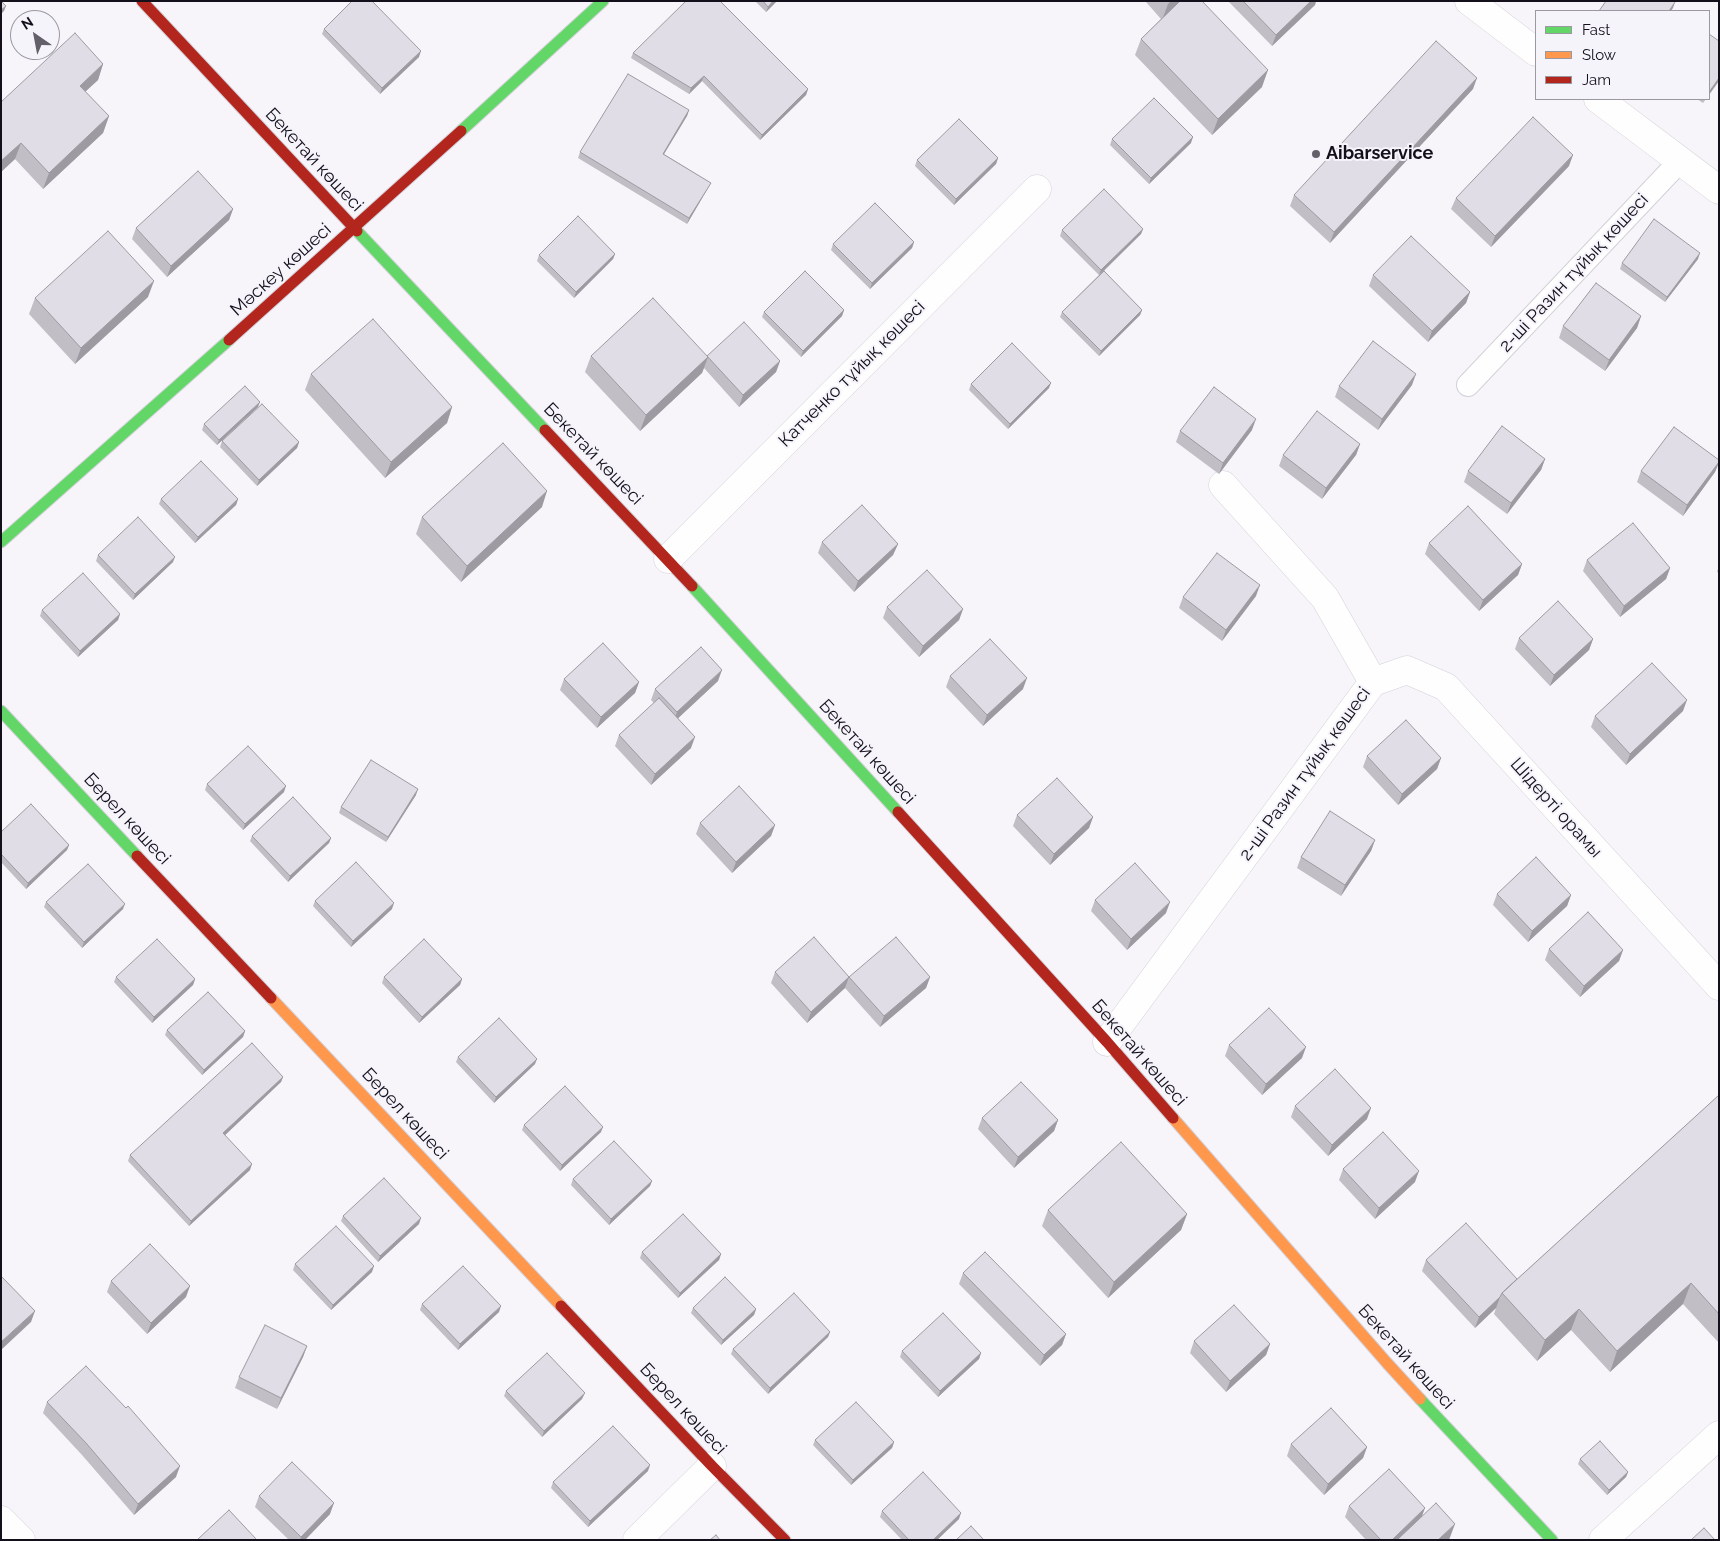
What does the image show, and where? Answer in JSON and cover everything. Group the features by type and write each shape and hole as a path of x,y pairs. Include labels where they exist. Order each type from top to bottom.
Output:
{"street":[{"name":"Бекетай көшесі","path":"142,1 668,559 1107,1042 1387,1364 1552,1540"},
{"name":"Мәскеу көшесі","path":"1,542 354,228 603,1"},
{"path":"1470,1 1535,51"},
{"path":"1599,100 1719,190"},
{"name":"Катченко тұйық көшесі","path":"668,559 1037,189"},
{"name":"2-ші Разин тұйық көшесі","path":"1107,1042 1373,682 1325,598 1223,485"},
{"name":"Шідерті орамы","path":"1373,682 1407,670 1446,687 1719,986"},
{"name":"Берел көшесі","path":"1,711 712,1466 785,1540"},
{"path":"1603,1540 1719,1435"},
{"path":"637,1540 712,1466"},
{"path":"1,1520 21,1540"}],"lane":[{"name":"2-ші Разин тұйық көшесі","path":"1468,385 1680,161"}],"building":[{"path":"1,1 6,6 1,10"},
{"path":"352,1 372,1 421,51 382,88 324,29"},
{"path":"686,1 720,1 808,89 762,135 704,76 691,88 633,53"},
{"path":"763,1 773,1 768,7"},
{"path":"1180,1 1202,1 1268,70 1218,119 1141,39"},
{"path":"1243,1 1311,1 1276,35"},
{"path":"1606,1 1675,2 1670,10 1600,10"},
{"path":"75,33 103,64 80,86 109,116 49,173 21,143 1,161 1,102 46,60 60,60 60,47"},
{"path":"1710,35 1719,41 1719,78 1710,91"},
{"path":"1436,41 1477,78 1334,232 1294,195"},
{"path":"628,74 689,110 663,154 711,183 689,218 580,152"},
{"path":"1154,98 1193,137 1151,178 1112,139"},
{"path":"1533,117 1573,155 1495,236 1456,198"},
{"path":"959,119 998,158 956,199 917,160"},
{"path":"198,171 233,209 171,266 136,228"},
{"path":"1104,189 1143,229 1101,270 1062,230"},
{"path":"875,203 914,242 872,283 833,244"},
{"path":"578,216 615,254 576,292 539,255"},
{"path":"1654,219 1700,253 1667,297 1622,263"},
{"path":"108,231 154,281 81,348 35,298"},
{"path":"1411,236 1470,292 1432,331 1373,275"},
{"path":"805,271 844,310 803,351 764,312"},
{"path":"1104,271 1142,310 1101,351 1062,312"},
{"path":"1596,283 1641,316 1609,360 1563,326"},
{"path":"653,298 708,357 646,415 591,356"},
{"path":"373,319 452,407 391,462 311,374"},
{"path":"744,322 780,361 743,395 707,356"},
{"path":"1373,341 1416,374 1382,419 1339,386"},
{"path":"1012,343 1051,383 1010,424 971,384"},
{"path":"245,386 260,402 219,440 204,424"},
{"path":"1214,387 1256,419 1223,463 1180,431"},
{"path":"262,404 299,442 259,480 222,441"},
{"path":"1317,411 1360,444 1326,488 1283,455"},
{"path":"1502,426 1545,459 1511,503 1468,471"},
{"path":"1674,427 1719,460 1687,505 1641,471"},
{"path":"503,443 547,491 467,566 422,517"},
{"path":"201,461 238,499 198,537 161,499"},
{"path":"862,505 898,544 858,581 822,542"},
{"path":"1468,506 1522,564 1483,600 1429,543"},
{"path":"138,517 175,557 135,594 98,555"},
{"path":"1633,523 1670,568 1624,606 1587,560"},
{"path":"1217,553 1260,585 1226,630 1183,597"},
{"path":"927,570 963,609 923,646 887,607"},
{"path":"83,573 120,614 80,651 42,610"},
{"path":"1558,601 1593,639 1554,675 1519,638"},
{"path":"990,639 1027,678 987,715 950,676"},
{"path":"603,643 639,682 601,717 564,679"},
{"path":"701,647 722,670 677,712 655,689"},
{"path":"1652,663 1687,700 1630,754 1595,716"},
{"path":"659,698 695,737 655,774 619,735"},
{"path":"1406,720 1441,758 1402,794 1367,756"},
{"path":"248,746 286,786 245,824 207,784"},
{"path":"371,760 418,789 388,837 341,807"},
{"path":"1057,778 1093,817 1054,854 1017,815"},
{"path":"739,786 775,825 736,862 700,823"},
{"path":"293,797 331,838 290,876 252,836"},
{"path":"31,804 69,845 28,883 1,854 1,832"},
{"path":"1330,811 1375,840 1345,885 1301,857"},
{"path":"1536,857 1571,895 1532,931 1497,894"},
{"path":"356,862 394,903 353,941 315,901"},
{"path":"1135,863 1170,902 1131,939 1095,900"},
{"path":"88,864 125,904 84,942 46,902"},
{"path":"1588,912 1623,950 1584,986 1549,949"},
{"path":"814,937 849,977 811,1012 775,972"},
{"path":"896,937 930,977 884,1016 849,977"},
{"path":"157,939 195,979 154,1017 116,977"},
{"path":"424,939 462,979 422,1017 384,977"},
{"path":"208,992 245,1031 204,1070 167,1030"},
{"path":"1269,1008 1306,1047 1266,1084 1229,1045"},
{"path":"499,1018 537,1059 496,1097 458,1057"},
{"path":"252,1043 283,1077 223,1133 252,1164 191,1221 130,1155"},
{"path":"1335,1069 1371,1108 1332,1145 1295,1106"},
{"path":"1021,1082 1058,1120 1018,1157 982,1118"},
{"path":"565,1086 603,1127 562,1165 524,1125"},
{"path":"1719,1095 1719,1314 1691,1283 1617,1351 1579,1309 1545,1340 1502,1293"},
{"path":"1383,1132 1419,1171 1379,1208 1343,1169"},
{"path":"614,1141 652,1181 611,1219 573,1179"},
{"path":"1121,1142 1187,1214 1114,1282 1048,1210"},
{"path":"384,1178 421,1218 380,1256 343,1216"},
{"path":"683,1214 721,1254 680,1293 642,1252"},
{"path":"1466,1223 1517,1279 1479,1317 1426,1260"},
{"path":"336,1226 374,1266 333,1305 295,1264"},
{"path":"150,1244 190,1286 151,1323 111,1281"},
{"path":"985,1252 1066,1334 1044,1355 963,1273"},
{"path":"463,1266 501,1306 460,1344 422,1304"},
{"path":"1,1276 35,1311 1,1342"},
{"path":"725,1277 756,1309 723,1340 693,1308"},
{"path":"794,1293 830,1332 770,1388 733,1349"},
{"path":"1234,1305 1270,1344 1230,1381 1194,1341"},
{"path":"943,1313 981,1353 940,1391 902,1351"},
{"path":"265,1325 307,1346 281,1398 239,1377"},
{"path":"547,1353 585,1393 544,1431 506,1391"},
{"path":"86,1366 126,1408 128,1406 180,1466 138,1504 86,1443 47,1402"},
{"path":"856,1402 894,1442 853,1480 815,1440"},
{"path":"1331,1408 1367,1447 1328,1484 1291,1444"},
{"path":"613,1426 650,1465 590,1521 553,1482"},
{"path":"1600,1441 1628,1472 1609,1490 1580,1459"},
{"path":"292,1462 334,1503 301,1537 259,1496"},
{"path":"1389,1469 1425,1508 1392,1540 1381,1540 1349,1506"},
{"path":"923,1472 961,1513 933,1540 909,1540 882,1511"},
{"path":"1436,1503 1455,1524 1438,1540 1397,1540"},
{"path":"229,1510 257,1540 197,1540"},
{"path":"971,1526 984,1540 956,1540"},
{"path":"1704,1528 1715,1540 1691,1540"},
{"path":"716,1535 720,1540 710,1540"}],"traffic: fast":[{"path":"461,131 603,1"},
{"path":"357,231 545,430"},
{"path":"1,542 229,340"},
{"path":"692,586 898,812"},
{"path":"1,711 137,856"},
{"path":"1420,1399 1552,1540"}],"traffic: slow":[{"path":"271,998 561,1306"},
{"path":"1173,1118 1420,1399"}],"traffic: jam":[{"path":"142,1 357,231"},
{"path":"229,340 461,131"},
{"path":"545,430 692,586"},
{"path":"898,812 1107,1042 1173,1118"},
{"path":"137,856 271,998"},
{"path":"561,1306 712,1466 785,1540"}],"place":[{"name":"Aibarservice","path":"1316,154"}]}
